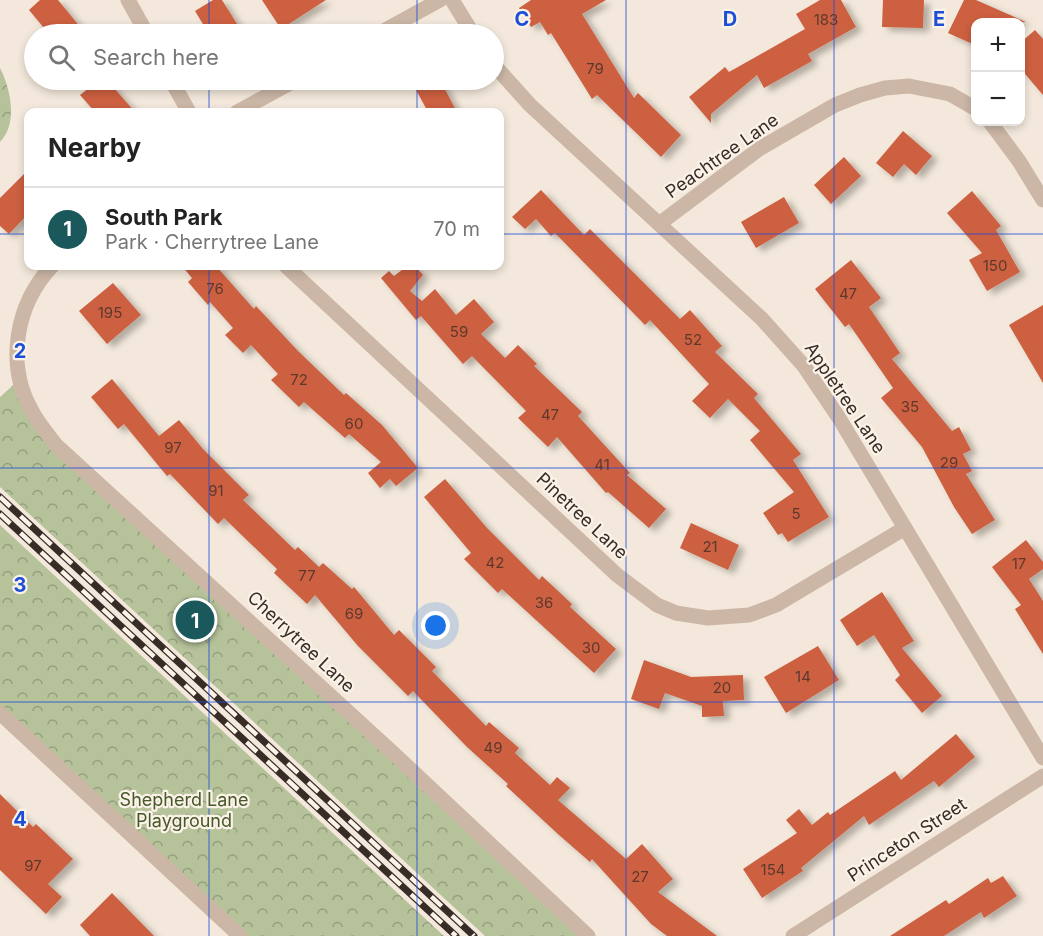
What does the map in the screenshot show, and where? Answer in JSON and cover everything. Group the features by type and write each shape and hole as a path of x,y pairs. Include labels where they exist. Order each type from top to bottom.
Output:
{"street":[{"path":"128,0 141,24"},
{"path":"396,24 440,0"},
{"path":"452,0 466,24"},
{"name":"Appletree Lane","path":"504,76 530,105 762,319 804,366 839,418 1043,758"},
{"name":"Peachtree Lane","path":"659,224 759,149 835,105 860,95 885,88 909,86 950,94 971,107"},
{"path":"177,90 187,108"},
{"path":"244,108 278,90"},
{"path":"993,126 1019,160 1043,200"},
{"name":"Cherrytree Lane","path":"48,270 41,277 23,310 16,350 19,380 31,411 56,445 383,744 588,936"},
{"name":"Pinetree Lane","path":"290,270 617,575 657,605 676,613 708,618 749,615 776,605 905,528"},
{"path":"0,713 240,936"},
{"name":"Princeton Street","path":"793,936 1043,776"}],"green space":[{"path":"0,68 10,96 11,116 6,135 0,142"},
{"path":"19,380 56,445 588,936 485,936 0,487 0,397"},
{"name":"Shepherd Lane Playground","path":"0,525 444,936 241,936 0,713"}],"building":[{"path":"40,0 58,0 78,24 41,24 29,10"},
{"path":"213,0 222,0 237,24 203,24 195,11"},
{"path":"262,0 326,0 289,24 278,24"},
{"path":"531,0 606,0 582,14 634,98 638,93 681,135 661,157 597,95 592,99 551,33 548,35 540,22 531,27 519,8"},
{"path":"820,0 841,0 856,27 808,54 812,61 764,88 757,75 711,114 711,123 689,97 725,67 729,72 805,29 796,14"},
{"path":"883,0 924,0 923,28 882,27"},
{"path":"964,0 976,0 1017,18 971,18 971,43 948,33"},
{"path":"1035,30 1043,39 1043,95 1025,74 1025,39"},
{"path":"86,90 116,90 132,108 91,108 80,95"},
{"path":"416,90 445,90 455,108 426,108"},
{"path":"903,131 932,156 916,175 904,164 893,177 876,163"},
{"path":"844,157 861,176 831,204 814,185"},
{"path":"24,174 24,218 9,234 0,226 0,198"},
{"path":"541,190 584,235 590,229 680,319 690,310 722,346 715,352 758,394 754,398 801,454 793,460 829,517 788,542 782,533 778,535 763,513 794,492 750,440 760,431 728,399 710,418 692,401 709,384 650,320 645,325 555,233 551,236 536,219 525,229 512,217"},
{"path":"972,191 1001,226 996,230 1020,272 987,291 969,260 982,253 947,213"},
{"path":"784,197 799,223 756,248 741,222"},
{"path":"851,260 881,298 869,307 900,353 892,359 952,431 959,427 971,450 963,454 972,471 966,474 995,520 972,534 954,507 922,447 881,398 893,388 849,324 845,327 815,289"},
{"path":"185,270 220,270 254,309 256,306 344,395 346,393 382,425 418,468 396,486 390,479 380,488 368,473 381,462 349,434 345,438 304,402 299,407 271,380 278,374 251,345 243,353 225,335 233,328 188,282 192,278"},
{"path":"402,270 419,270 423,275 410,291 422,301 435,289 456,315 474,299 494,322 481,334 505,358 518,345 537,364 534,366 582,412 578,416 630,473 627,475 666,509 649,528 608,492 606,493 557,437 548,447 518,418 526,411 472,356 463,364 421,316 416,320 381,278 389,271 394,276"},
{"path":"113,283 141,315 107,344 79,311"},
{"path":"1043,305 1043,383 1009,325"},
{"path":"112,379 159,436 179,420 203,449 249,495 243,500 295,550 298,547 319,567 323,563 352,589 354,587 394,635 399,630 436,667 432,671 486,726 489,722 519,748 515,753 550,785 557,777 570,788 558,800 626,859 642,844 673,879 658,892 717,936 667,936 651,924 592,859 590,862 506,786 508,784 467,747 413,691 408,696 358,646 315,595 307,604 274,573 277,569 224,518 218,524 170,474 167,476 124,424 118,429 91,397"},
{"path":"445,479 487,528 539,580 542,576 572,604 570,607 616,649 594,673 502,589 498,593 464,559 471,553 424,497"},
{"path":"691,523 739,545 728,570 680,548"},
{"path":"1026,540 1043,562 1043,569 1029,579 1043,601 1043,654 1015,609 1021,605 992,567"},
{"path":"882,592 914,641 902,648 942,696 922,713 895,680 900,675 874,635 857,646 840,620"},
{"path":"818,646 839,680 786,713 764,677"},
{"path":"644,660 691,677 743,675 744,700 723,701 724,716 702,717 702,706 665,693 659,709 631,699"},
{"path":"956,734 975,757 939,787 934,781 869,825 864,816 801,868 803,871 762,898 743,869 797,833 786,820 799,809 812,825 828,812 830,815 895,771 901,780"},
{"path":"0,794 33,827 36,824 73,859 48,884 62,897 46,914 0,870"},
{"path":"1003,876 1017,896 984,918 981,912 944,936 890,936 946,900 949,904 988,878 991,883"},
{"path":"112,893 154,936 90,936 80,925"}],"railway":[{"path":"0,497 474,936"},
{"path":"0,514 456,936"}],"place":[{"name":"South Park","path":"195,620"}]}
